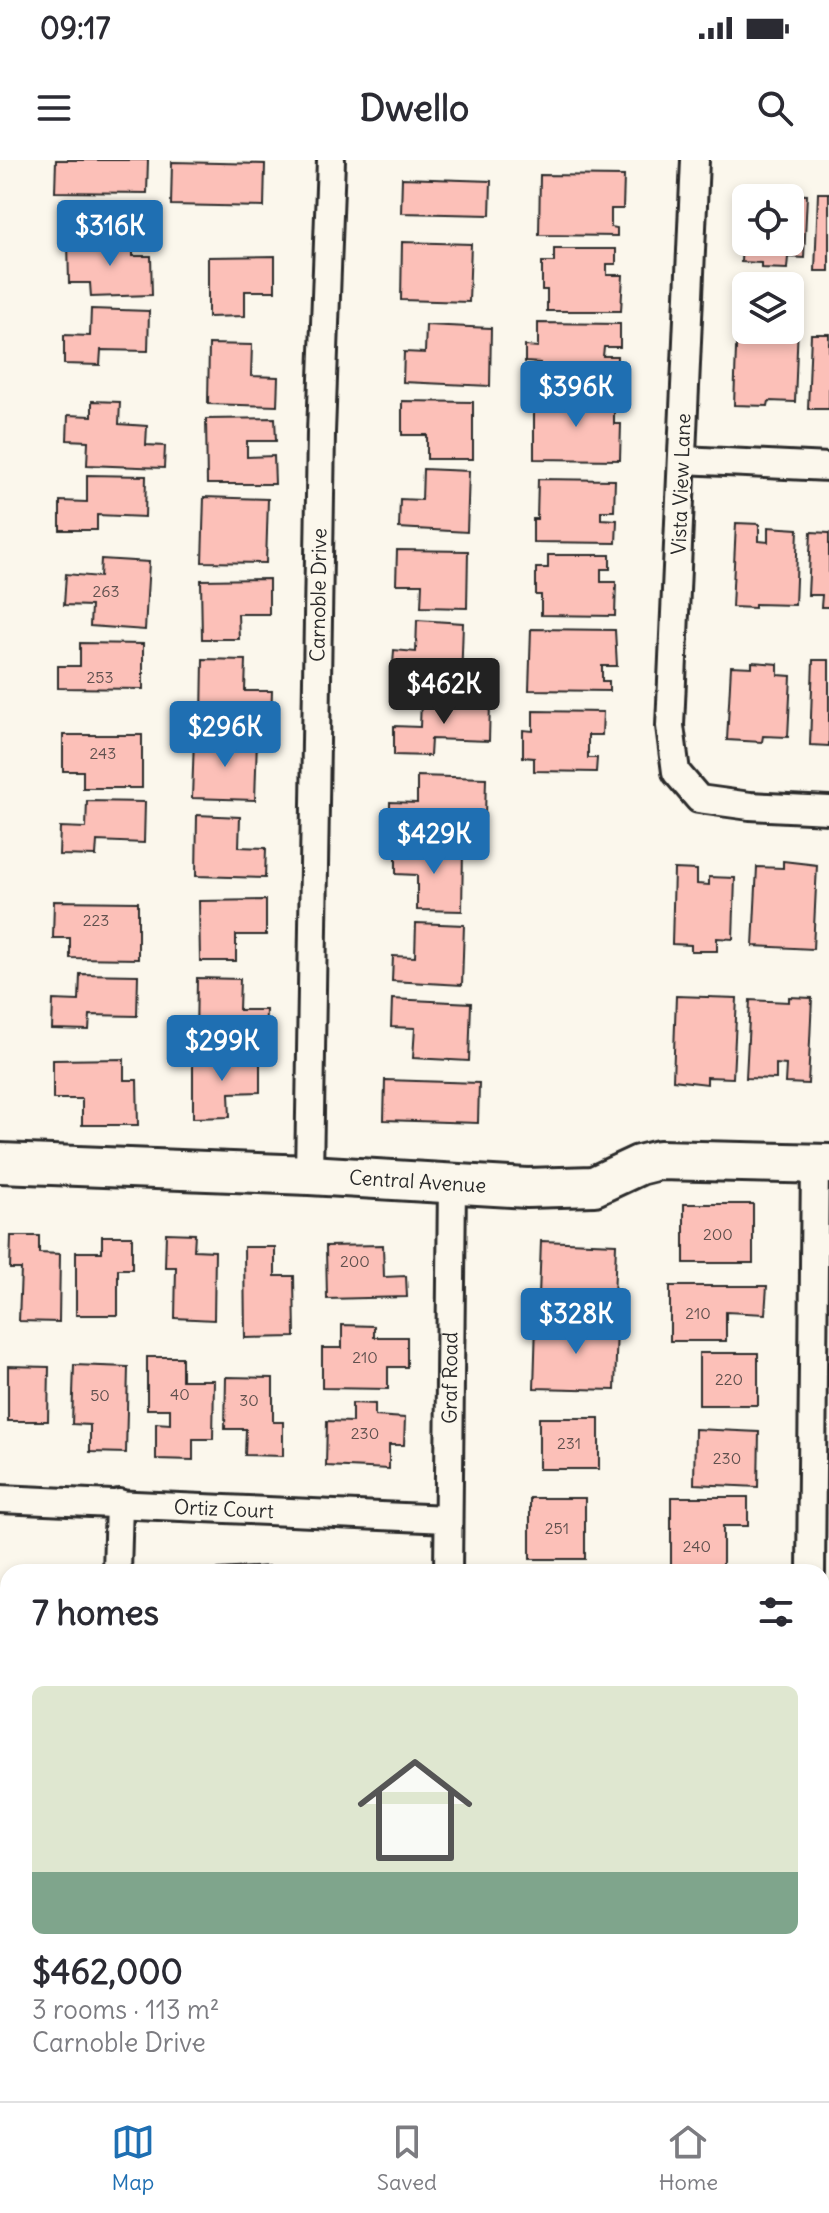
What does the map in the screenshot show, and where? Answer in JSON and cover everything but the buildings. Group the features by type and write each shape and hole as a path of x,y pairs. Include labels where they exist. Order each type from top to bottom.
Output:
{"street":[{"name":"Carnoble Drive","path":"309,1175 321,433 331,160"},
{"name":"Vista View Lane","path":"695,160 670,726 676,772 699,799 750,806 829,810"},
{"path":"682,460 829,467"},
{"name":"Central Avenue","path":"0,1163 309,1175 527,1188 594,1186 639,1165 659,1160 822,1164"},
{"path":"811,1564 822,1164"},
{"name":"Graf Road","path":"448,1564 452,1184"},
{"name":"Ortiz Court","path":"0,1499 448,1519"},
{"path":"117,1564 119,1503"}]}
